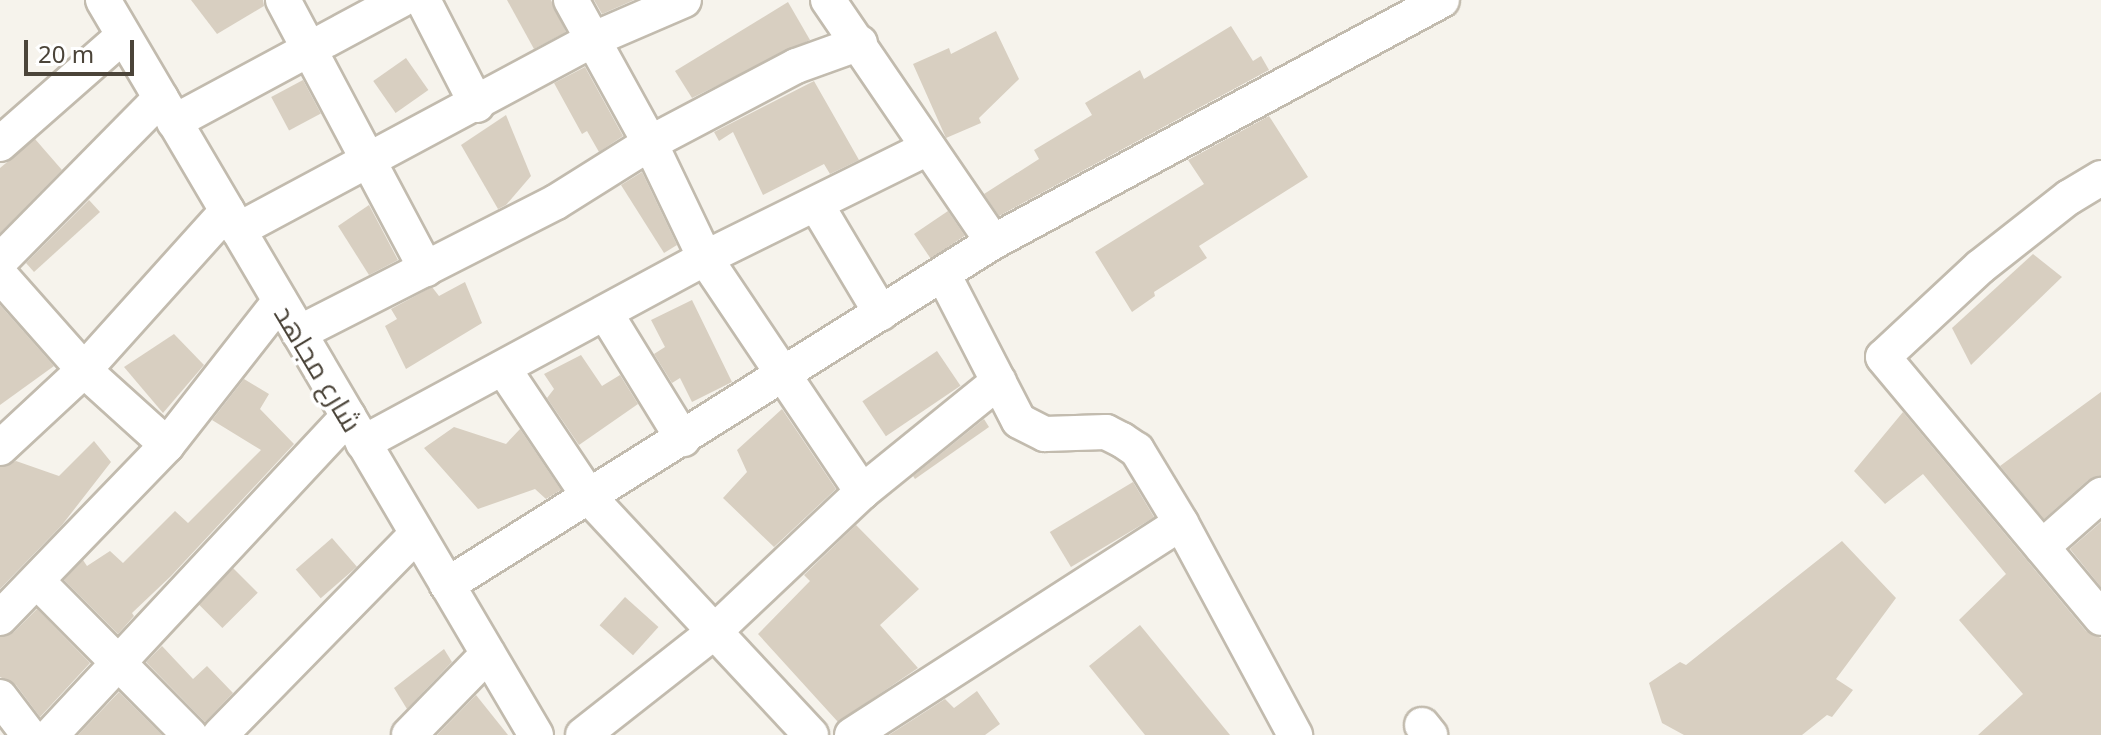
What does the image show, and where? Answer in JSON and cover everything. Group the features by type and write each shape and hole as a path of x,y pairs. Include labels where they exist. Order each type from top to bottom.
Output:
{"street":[{"path":"283,0 426,269"},
{"path":"0,261 167,110 310,50 401,0"},
{"path":"423,0 477,105"},
{"path":"571,0 650,143 705,258 862,492"},
{"path":"0,448 84,370 232,220 366,160 477,105 594,39 684,0"},
{"path":"828,0 993,242"},
{"path":"447,585 993,242 1442,0"},
{"path":"0,144 118,12"},
{"name":"شارع مجاهد","path":"118,12 167,110 536,735"},
{"path":"299,333 556,202 650,143 796,66 860,43"},
{"path":"51,735 117,663 356,429 503,368 705,258 928,148"},
{"path":"2101,178 2069,197 1980,267 1883,357 2101,618"},
{"path":"816,204 881,313"},
{"path":"943,274 1019,421 1045,434 1106,432 1137,450 1181,523 1295,735"},
{"path":"0,275 84,370 167,445"},
{"path":"0,618 167,445 280,301"},
{"path":"606,314 683,439"},
{"path":"503,368 590,498 811,735"},
{"path":"583,735 715,631 862,492 999,381"},
{"path":"2042,547 2101,495"},
{"path":"852,735 1181,523"},
{"path":"220,735 417,534"},
{"path":"37,581 190,735"},
{"path":"409,735 488,654"},
{"path":"0,697 29,735"}],"building":[{"path":"191,0 263,0 264,6 217,34"},
{"path":"507,0 551,0 566,32 534,49"},
{"path":"594,0 634,0 602,14"},
{"path":"788,2 810,40 692,98 675,71"},
{"path":"1231,26 1253,61 1261,56 1269,70 999,216 984,194 1039,159 1034,150 1092,115 1085,103 1140,70 1144,79"},
{"path":"996,31 1019,79 979,118 981,123 946,138 913,64 949,48 951,54"},
{"path":"406,58 428,90 396,113 373,81"},
{"path":"585,67 623,136 599,152 587,131 582,134 554,83"},
{"path":"303,80 321,114 289,130 271,97"},
{"path":"814,81 859,160 830,174 824,164 763,195 733,132 719,141 714,132"},
{"path":"506,115 531,176 506,205 498,209 461,145"},
{"path":"1269,116 1308,177 1199,246 1207,258 1154,292 1155,296 1132,312 1095,252 1204,184 1188,160"},
{"path":"35,139 62,170 0,233 0,168"},
{"path":"642,172 677,245 664,253 621,185"},
{"path":"89,200 100,212 34,272 26,263"},
{"path":"369,205 398,260 369,275 338,226"},
{"path":"948,211 965,236 931,259 914,234"},
{"path":"2033,254 2062,277 1971,365 1952,328"},
{"path":"465,282 482,323 406,369 385,326 397,319 391,309 432,287 439,296"},
{"path":"692,300 732,382 692,402 680,378 672,383 654,354 665,347 651,320"},
{"path":"0,305 54,366 0,405"},
{"path":"174,334 204,365 163,413 124,367"},
{"path":"937,351 960,386 886,436 862,401"},
{"path":"581,355 602,386 620,375 638,404 579,445 547,398 554,389 544,374"},
{"path":"244,379 269,394 260,409 294,444 171,576 132,613 134,616 118,634 64,580 83,560 87,566 110,551 123,563 175,511 188,523 261,450 212,420"},
{"path":"2101,392 2101,476 2088,480 2044,519 2000,466"},
{"path":"782,409 836,489 774,547 723,498 747,472 737,450"},
{"path":"1903,412 2086,631 2101,638 2101,735 1978,735 2023,694 1959,620 2006,574 1923,474 1885,504 1854,471"},
{"path":"984,419 989,427 915,479 913,476"},
{"path":"454,427 506,444 520,429 561,490 546,499 535,489 478,509 424,448"},
{"path":"94,441 111,462 62,525 0,589 0,467 16,461 59,476"},
{"path":"1133,482 1154,517 1071,567 1050,532"},
{"path":"2101,522 2101,587 2070,549"},
{"path":"856,525 919,589 880,625 918,668 838,722 758,634 810,581 804,575"},
{"path":"332,538 357,567 321,598 296,569"},
{"path":"1842,541 1896,598 1836,679 1853,690 1832,717 1827,715 1802,735 1684,735 1662,723 1649,683 1680,662 1686,665"},
{"path":"233,568 258,593 222,628 198,603"},
{"path":"625,597 658,627 633,655 600,625"},
{"path":"37,609 90,663 40,717 16,685 0,677 0,637 14,632"},
{"path":"1140,625 1230,735 1145,735 1089,666"},
{"path":"162,646 193,679 207,666 233,693 205,722 146,662"},
{"path":"444,649 452,662 407,709 394,688"},
{"path":"977,691 1000,724 985,735 889,735 945,699 954,708"},
{"path":"119,692 162,735 78,735"},
{"path":"476,695 508,735 437,735"}]}
